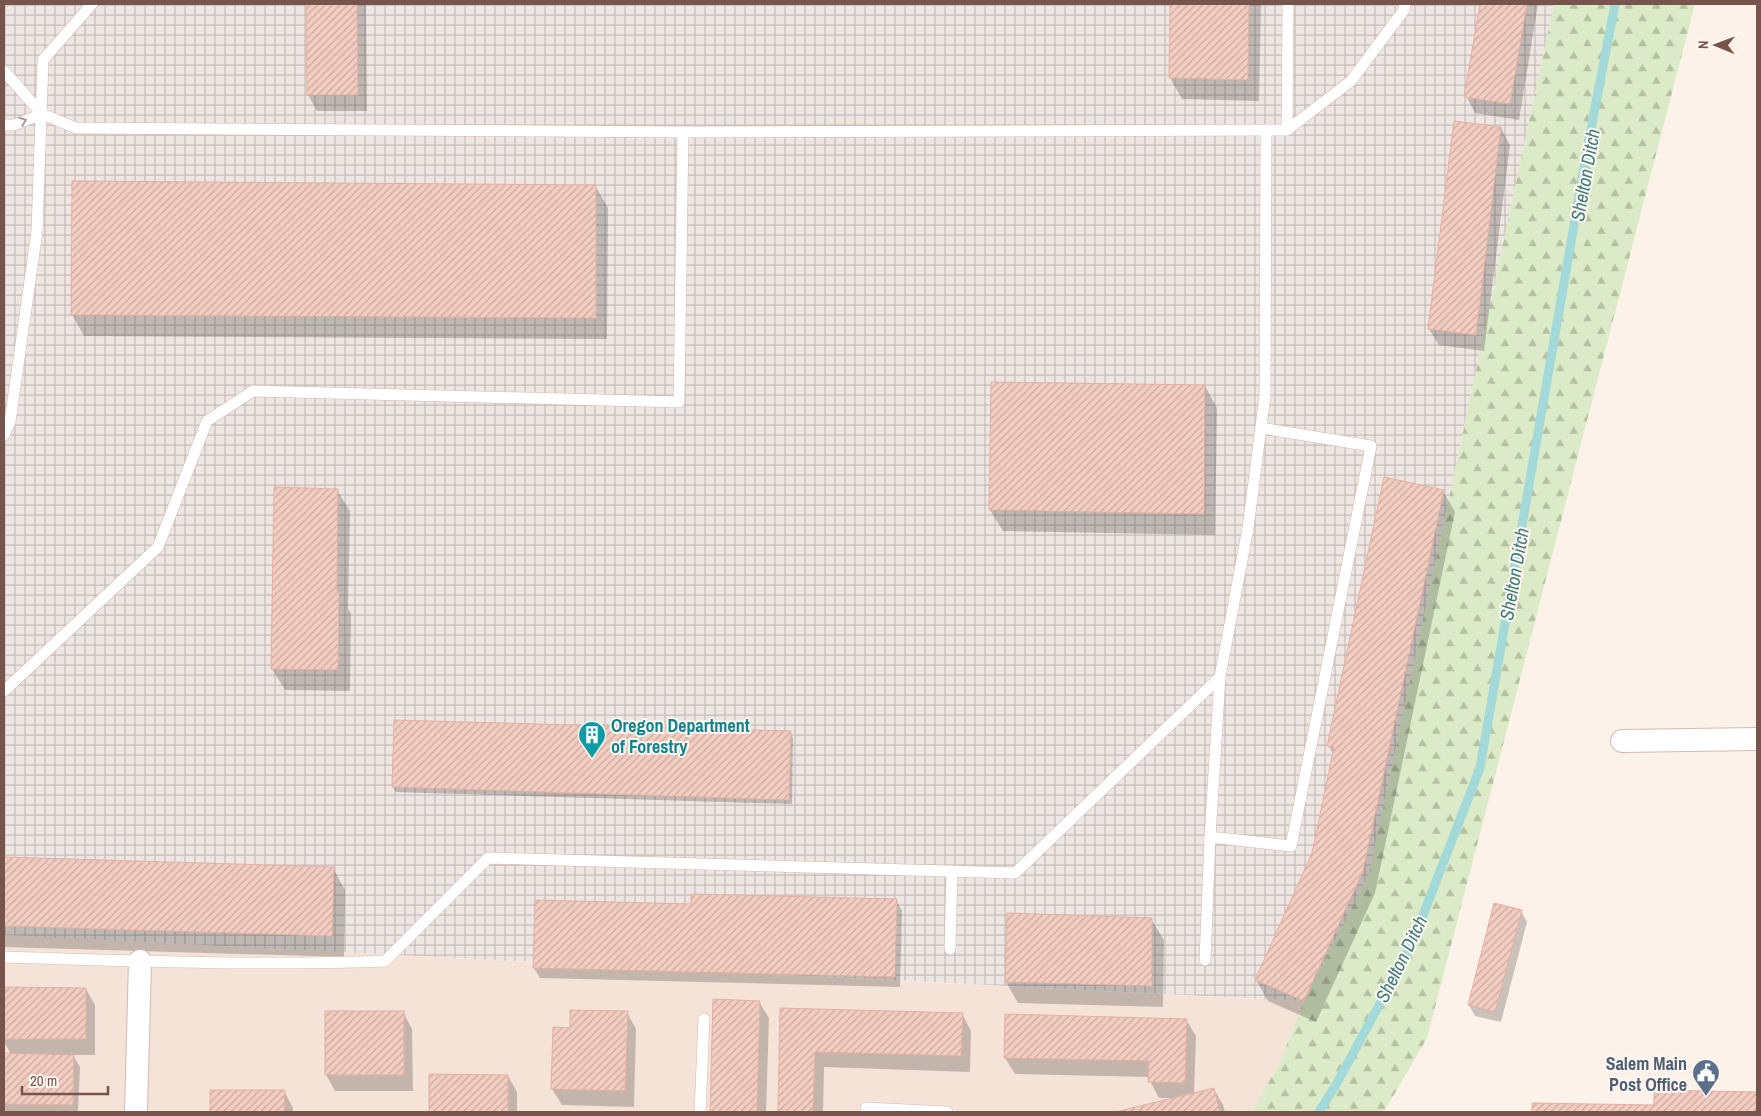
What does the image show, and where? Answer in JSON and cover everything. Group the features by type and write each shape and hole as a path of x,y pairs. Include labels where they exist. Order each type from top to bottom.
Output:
{"street":[{"path":"1622,741 1757,739"},
{"path":"136,1112 140,961"}],"lane":[{"path":"4,435 10,422 37,231 43,60 92,4"},
{"path":"1287,130 1288,4"},
{"path":"4,71 42,114 76,128 683,132 1287,130 1351,81 1404,10 1405,4"},
{"path":"4,125 14,126 42,114"},
{"path":"1206,960 1210,837 1220,676 1248,528 1265,396 1266,130"},
{"path":"4,691 158,547 207,420 253,391 679,402 683,132"},
{"path":"1210,837 1291,846 1371,446 1261,428"},
{"path":"4,957 330,963 385,960 488,858 1015,872 1220,676"},
{"path":"950,949 952,871"},
{"path":"700,1112 704,1019"},
{"path":"866,1108 948,1112"}],"shaded area":[{"path":"4,4 1554,4 1369,874 1304,1001 4,935"},
{"path":"4,935 1304,1001 1280,1062 1252,1112 4,1112"}],"green space":[{"path":"1554,4 1695,4 1427,1038 1384,1112 1252,1112 1280,1062 1304,1001 1369,874"}],"building":[{"path":"306,4 357,4 358,95 307,95"},
{"path":"1170,4 1249,4 1248,80 1169,78"},
{"path":"1480,4 1527,4 1510,104 1464,97"},
{"path":"1454,121 1501,127 1476,335 1428,329"},
{"path":"72,181 596,185 596,318 71,315"},
{"path":"991,382 1205,385 1204,514 989,510"},
{"path":"1384,477 1444,490 1363,871 1304,1001 1255,980 1312,853 1334,747 1327,746"},
{"path":"274,487 338,489 338,670 271,669"},
{"name":"Oregon Department of Forestry","path":"394,720 791,731 789,800 392,787"},
{"path":"4,857 334,867 332,936 4,926"},
{"path":"691,894 897,899 895,977 533,968 535,900 691,904"},
{"path":"1494,903 1522,910 1495,1012 1468,1005"},
{"path":"1007,913 1152,918 1152,986 1005,982"},
{"path":"4,987 86,988 86,1039 4,1039"},
{"path":"713,999 760,1001 757,1112 710,1112"},
{"path":"780,1008 963,1013 961,1056 815,1052 813,1112 778,1112"},
{"path":"570,1010 628,1011 625,1091 551,1089 553,1027 570,1028"},
{"path":"325,1011 404,1011 404,1075 325,1075"},
{"path":"1005,1014 1187,1019 1185,1083 1148,1082 1149,1061 1004,1058"},
{"path":"4,1053 74,1055 73,1105 4,1104"},
{"path":"429,1074 508,1075 508,1112 429,1112"},
{"path":"1214,1088 1220,1112 1115,1112"},
{"path":"210,1090 285,1090 284,1112 210,1112"},
{"name":"Salem Main Post Office","path":"1654,1090 1757,1092 1757,1112 1532,1112 1532,1103 1654,1105"}],"waterway":[{"name":"Shelton Ditch","path":"1319,1112 1337,1083 1411,946 1480,768 1588,144 1615,4"}],"place":[{"name":"Oregon Department of Forestry","path":"592,759"},
{"name":"Salem Main Post Office","path":"1706,1097"}]}
